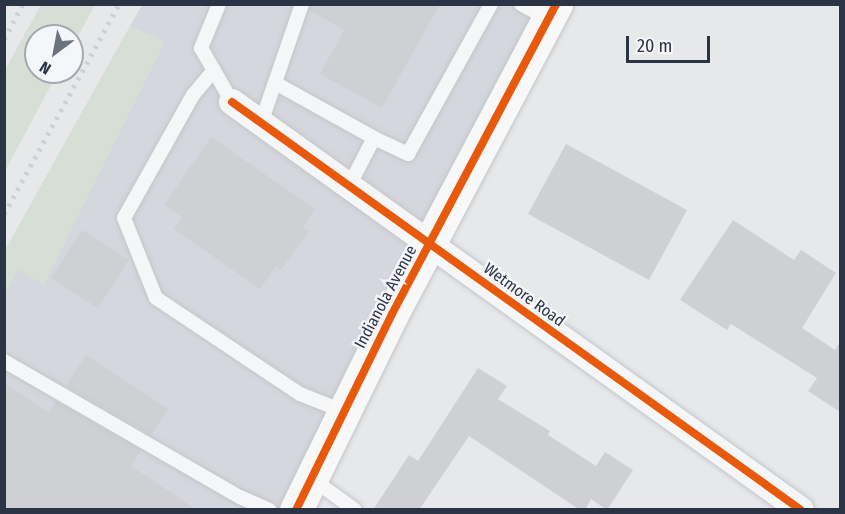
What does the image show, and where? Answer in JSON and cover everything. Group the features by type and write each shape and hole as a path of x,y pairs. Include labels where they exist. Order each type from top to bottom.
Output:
{"main road":[{"name":"Indianola Avenue","path":"296,510 343,411 429,244 542,9"}],"street":[{"name":"Wetmore Road","path":"232,102 801,510"}],"lane":[{"path":"219,4 201,48 232,102"},
{"path":"261,123 277,84 302,4"},
{"path":"277,84 374,138 408,153 491,4"},
{"path":"214,70 193,95 124,218 156,298 300,394 343,411"},
{"path":"349,186 374,138"},
{"path":"4,361 240,497 269,510"},
{"path":"311,478 354,510"}],"shaded area":[{"path":"41,5 95,5 84,25 30,24"},
{"path":"142,5 559,5 306,509 5,510 5,293 18,268 44,284 164,42 130,26"},
{"path":"130,26 164,42 44,285 18,269 5,293 5,250"},
{"path":"24,36 24,84 52,84 5,171 5,70"}],"building":[{"path":"311,4 440,4 382,108 320,74 344,30 309,10"},
{"path":"211,137 315,209 303,227 309,231 281,270 276,266 260,289 174,229 182,217 164,205"},
{"path":"566,144 687,210 649,280 528,214"},
{"path":"733,220 794,260 801,250 836,273 802,328 835,350 840,342 840,412 808,391 817,378 731,324 727,330 680,300"},
{"path":"82,230 129,260 98,308 51,278"},
{"path":"86,355 168,409 151,435 66,386"},
{"path":"478,368 507,386 498,399 550,431 548,435 596,466 605,452 633,470 607,510 591,499 585,510 580,510 469,436 419,510 373,510 409,455 418,461"},
{"path":"4,383 48,412 56,401 141,450 131,466 197,510 4,510"}],"railway":[{"path":"4,39 23,4"},
{"path":"4,214 119,4"}],"cycle path":[{"path":"296,510 392,314 556,4"},
{"path":"232,102 801,510"}]}
